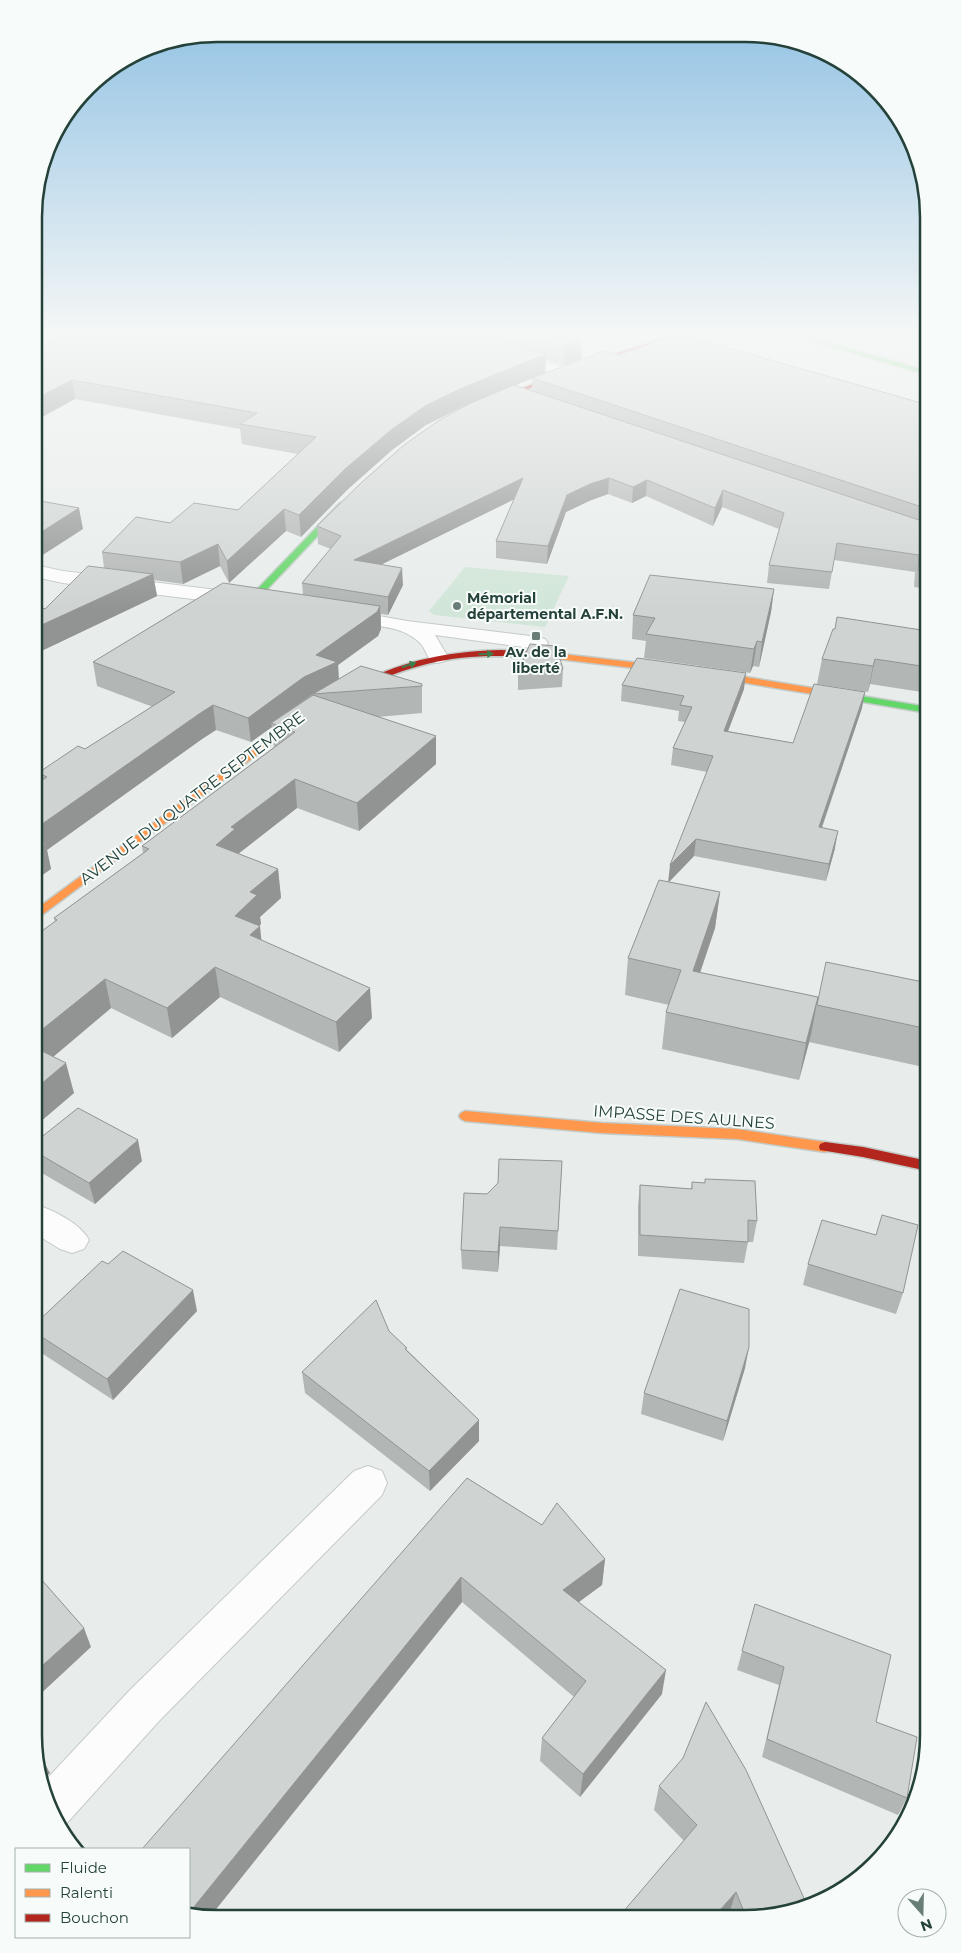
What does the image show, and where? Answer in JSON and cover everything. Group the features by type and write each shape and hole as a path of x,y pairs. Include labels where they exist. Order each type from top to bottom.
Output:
{"street":[{"path":"43,573 261,602 335,512 350,499"},
{"path":"325,613 640,658 678,670"},
{"path":"403,625 424,636 429,649"},
{"path":"340,695 409,664 429,649 497,639 538,643"},
{"path":"429,649 483,654 518,653 563,656 678,670 920,709"},
{"name":"AVENUE DU QUATRE SEPTEMBRE","path":"43,909 314,708"},
{"name":"IMPASSE DES AULNES","path":"465,1116 602,1128 737,1134 863,1152 919,1164"},
{"path":"42,1222 72,1240"},
{"path":"56,1802 145,1705 368,1483"}],"green space":[{"path":"465,567 569,576 545,627 434,615 429,611"}],"building":[{"path":"258,427 395,427 345,469 299,515 284,509 227,561 218,544 180,562 102,552 136,517 170,523 194,503 238,510 316,437"},
{"path":"429,427 640,427 920,520 920,570 918,570 919,555 837,543 832,572 769,565 784,513 723,490 715,508 647,480 633,487 609,478 590,484 567,495 548,546 496,541 523,478 354,560 402,568 388,597 302,583 341,536 317,526 404,445"},
{"path":"681,427 920,427 920,506"},
{"path":"43,501 79,508 43,531"},
{"path":"88,566 153,574 43,624 43,608 45,609"},
{"path":"650,575 774,589 762,642 757,641 754,649 646,634 655,618 633,615"},
{"path":"223,583 380,606 377,612 316,655 337,662 304,677 248,718 213,705 43,824 43,780 47,777 43,775 43,770 78,746 85,749 175,692 93,662"},
{"path":"837,617 920,630 920,666 875,659 873,666 822,659 833,629 835,629"},
{"path":"530,644 556,646 563,669 518,671"},
{"path":"637,658 746,673 724,731 793,743 814,684 865,692 819,827 838,831 829,864 696,839 670,865 713,756 673,748 692,707 680,705 684,696 622,685"},
{"path":"361,666 422,684 422,686 313,694"},
{"path":"313,695 436,736 357,803 295,779 231,827 235,829 216,845 278,869 250,892 257,895 235,916 260,926 250,935 370,988 336,1022 215,967 167,1008 105,979 42,1029 43,931 57,920 54,918 149,849 142,846 295,732 271,723"},
{"path":"659,880 720,892 693,971 818,997 806,1043 666,1012 681,970 628,958"},
{"path":"826,962 920,981 919,1027 817,1005"},
{"path":"42,1051 66,1063 42,1083"},
{"path":"78,1108 138,1140 89,1183 42,1156 42,1136"},
{"path":"499,1159 562,1161 558,1231 500,1227 498,1252 461,1250 464,1193 487,1194 498,1183"},
{"path":"705,1179 755,1181 757,1221 748,1220 748,1242 640,1235 640,1185 692,1189 692,1182 705,1183"},
{"path":"882,1215 918,1225 903,1293 808,1264 822,1220 876,1235"},
{"path":"123,1251 193,1290 107,1379 42,1337 42,1317 102,1261 108,1264"},
{"path":"680,1289 749,1309 749,1347 727,1421 644,1393"},
{"path":"376,1300 389,1331 407,1348 405,1349 479,1420 429,1471 302,1372"},
{"path":"467,1478 542,1525 557,1503 605,1559 563,1590 666,1670 583,1774 542,1738 586,1681 461,1577 193,1909 190,1908 190,1848 143,1848"},
{"path":"42,1580 84,1628 42,1666"},
{"path":"755,1604 891,1655 876,1722 917,1737 907,1798 767,1739 784,1667 742,1651"},
{"path":"706,1702 746,1770 805,1899 789,1905 767,1909 743,1910 736,1892 720,1910 625,1910 697,1825 659,1786 683,1758"}],"traffic: fast":[{"path":"252,600 343,505"},
{"path":"831,694 920,709"}],"traffic: slow":[{"path":"553,656 709,674 831,694"},
{"path":"43,909 302,717"},
{"path":"465,1116 602,1128 737,1134 825,1147"}],"traffic: jam":[{"path":"352,689 408,665 450,656 484,653 553,656"},
{"path":"825,1147 863,1152 919,1164"}],"place":[{"name":"Mémorial départemental A.F.N.","path":"457,606"},
{"name":"Av. de la liberté","path":"536,636"}]}
